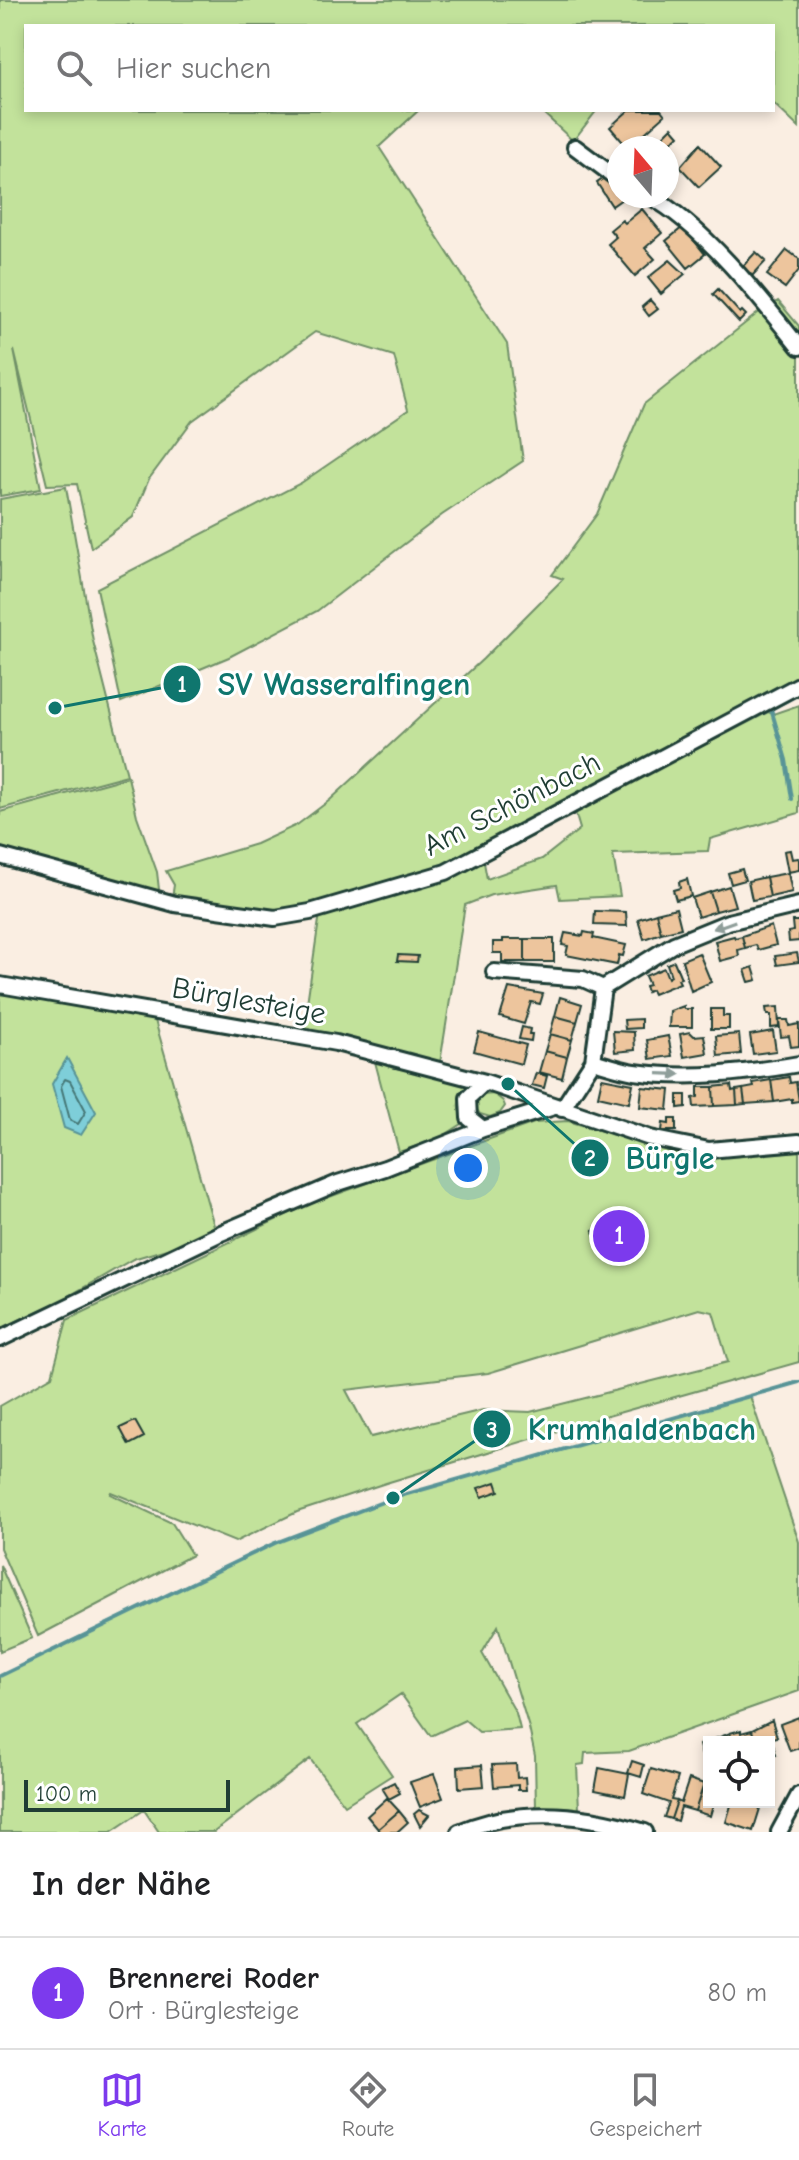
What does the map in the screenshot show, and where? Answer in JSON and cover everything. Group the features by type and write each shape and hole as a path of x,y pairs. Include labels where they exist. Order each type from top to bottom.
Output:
{"street":[{"path":"575,147 607,171"},
{"path":"668,208 684,218 799,347"},
{"name":"Am Schönbach","path":"0,856 175,904 275,918 310,912 446,872 799,685"},
{"path":"603,988 674,944 728,922 799,905"},
{"path":"494,972 583,979 603,988"},
{"name":"Bürglesteige","path":"0,985 336,1043 485,1082 650,1138 709,1150 799,1142"},
{"path":"0,1339 221,1233 338,1183 483,1129 558,1108 593,1061 603,988"},
{"path":"593,1061 634,1072 675,1075 758,1071 799,1064"},
{"path":"483,1129 469,1118 468,1098 485,1082"},
{"path":"779,1832 799,1795"},
{"path":"459,1832 502,1819 544,1814 581,1824 610,1821 645,1832"}],"green space":[{"path":"0,0 799,0 799,128 775,105 775,24 24,24 24,112 417,112 379,147 507,344 523,461 442,515 317,611 229,657 121,702 97,588 301,483 408,410 394,356 315,332 192,421 149,479 133,517 91,548 77,484 47,485 14,350 41,489 0,496"},
{"path":"542,112 595,112 573,141"},
{"path":"778,301 799,326 799,678 454,861 423,874 286,912 247,913 172,898 174,885 166,871 256,844 297,825 330,800 483,659 563,579 552,575 597,514 644,404 758,313"},
{"path":"66,487 93,641 127,775 0,809 0,499"},
{"path":"799,705 799,813 710,839 708,851 613,854 620,896 560,899 557,885 491,895 465,905 440,1063 348,1039 303,1031 320,913 483,857 487,879 542,859 580,829 575,812 768,712 773,714"},
{"path":"128,777 137,816 157,872 160,898 0,852 0,812"},
{"path":"0,989 154,1017 215,1229 133,1259 62,1300 0,1329"},
{"path":"374,1058 387,1066 465,1082 466,1088 459,1105 465,1122 440,1138 399,1152"},
{"path":"494,1094 505,1106 500,1113 490,1117 480,1114 475,1107 476,1100 483,1095"},
{"path":"568,1121 619,1136 715,1157 799,1151 799,1362 386,1483 297,1512 235,1542 111,1492 172,1523 192,1555 38,1636 0,1548 0,1406 52,1376 67,1320 307,1205 534,1123","holes":["699,1309 713,1312 728,1362 530,1412 483,1410 371,1437 346,1390 488,1373"]},
{"path":"750,1396 799,1542 799,1691 629,1751 585,1753 584,1764 577,1765 579,1809 536,1808 535,1756 498,1626 482,1653 516,1713 520,1729 479,1732 465,1720 431,1736 401,1694 357,1724 392,1775 345,1805 310,1759 214,1832 159,1832 144,1810 111,1832 0,1832 0,1676 275,1543 393,1498"},
{"path":"0,1565 32,1638 0,1651"}],"water":[{"path":"67,1058 96,1112 81,1135 64,1128 52,1084"}],"building":[{"path":"627,112 663,112 665,115 641,136 618,136 610,127"},
{"path":"672,127 679,135 678,136 663,136"},
{"path":"700,144 721,167 699,187 680,167"},
{"path":"607,176 607,198 597,183"},
{"path":"642,209 662,233 645,248 655,259 635,276 608,244 616,237 610,230"},
{"path":"683,227 705,254 688,268 666,241"},
{"path":"787,250 799,259 799,270 785,288 767,275"},
{"path":"756,252 766,261 752,276 742,267"},
{"path":"670,260 685,274 661,294 648,278"},
{"path":"718,289 740,313 742,311 746,315 739,322 713,294"},
{"path":"650,300 658,309 649,316 642,307"},
{"path":"790,850 792,859 799,858 799,870 788,872 784,851"},
{"path":"742,869 745,880 731,884 728,873"},
{"path":"788,873 792,892 770,897 766,877"},
{"path":"766,877 770,897 752,900 748,881"},
{"path":"687,879 691,896 676,900 673,890 680,888 679,882"},
{"path":"729,886 735,906 716,911 710,892"},
{"path":"710,892 716,911 698,917 692,898"},
{"path":"676,908 681,928 661,933 656,913"},
{"path":"595,911 626,912 627,926 594,925"},
{"path":"656,913 661,933 644,939 638,919"},
{"path":"792,921 799,921 799,941 789,942 788,932 793,931"},
{"path":"771,926 776,945 758,950 756,945 745,948 742,936"},
{"path":"584,932 594,934 593,938 626,945 617,965 566,955 568,946 562,945 565,933 583,936"},
{"path":"742,936 745,948 738,950 739,956 720,961 715,941"},
{"path":"503,939 525,939 525,962 502,962 502,953 493,953 493,942 503,942"},
{"path":"525,939 554,939 554,962 525,962"},
{"path":"699,953 711,982 691,991 682,960"},
{"path":"797,953 799,962 777,965 775,956"},
{"path":"398,955 418,956 417,962 397,961"},
{"path":"674,961 680,983 653,994 651,990 647,992 645,986 649,985 645,976 664,968 668,978 671,976 667,964"},
{"path":"753,967 757,980 749,982 745,970"},
{"path":"509,988 543,994 540,1004 531,1002 524,1024 500,1017"},
{"path":"560,997 582,1004 577,1022 555,1016"},
{"path":"684,1006 684,1009 692,1009 692,1027 669,1027 670,1011"},
{"path":"778,1007 779,1027 771,1028 771,1015 767,1015 766,1008"},
{"path":"711,1009 723,1009 723,1016 729,1016 729,1029 711,1029"},
{"path":"555,1016 577,1022 572,1040 550,1034"},
{"path":"641,1019 641,1028 625,1029 624,1020"},
{"path":"779,1020 788,1020 789,1026 799,1024 799,1046 791,1047 789,1036 781,1037"},
{"path":"522,1027 530,1029 531,1041 519,1039"},
{"path":"613,1031 634,1032 635,1050 615,1052"},
{"path":"773,1031 776,1051 753,1054 750,1035"},
{"path":"479,1032 526,1045 521,1064 474,1051"},
{"path":"690,1032 694,1036 704,1035 707,1053 684,1057 680,1034"},
{"path":"550,1034 572,1040 567,1057 545,1051"},
{"path":"739,1034 741,1054 718,1056 716,1036"},
{"path":"668,1036 672,1056 650,1059 647,1040"},
{"path":"545,1051 567,1057 562,1078 539,1072"},
{"path":"536,1073 547,1076 544,1088 532,1085"},
{"path":"789,1077 790,1083 796,1082 799,1101 774,1102 771,1080"},
{"path":"602,1078 633,1084 629,1103 598,1096"},
{"path":"771,1080 774,1102 745,1104 743,1089 754,1087 753,1083"},
{"path":"731,1085 732,1091 736,1090 737,1105 714,1106 713,1087"},
{"path":"642,1087 670,1090 668,1110 640,1107"},
{"path":"698,1087 713,1087 714,1106 694,1107 693,1098 698,1097"},
{"path":"743,1089 745,1104 737,1105 736,1090"},
{"path":"678,1095 686,1095 686,1107 678,1108"},
{"path":"669,1119 676,1119 676,1131 662,1131 663,1123 669,1124"},
{"path":"639,1223 644,1239 614,1248 612,1241 598,1246 593,1231 608,1226 610,1233"},
{"path":"135,1421 144,1437 129,1445 120,1428"},
{"path":"496,1482 499,1491 482,1497 478,1488"},
{"path":"799,1717 799,1748 790,1751 780,1724"},
{"path":"772,1720 777,1737 754,1736 752,1730"},
{"path":"752,1730 754,1736 731,1736 730,1733"},
{"path":"632,1761 644,1765 641,1777 628,1773"},
{"path":"516,1764 517,1778 525,1777 526,1790 518,1790 518,1785 494,1787 492,1765"},
{"path":"482,1765 484,1786 459,1788 458,1767"},
{"path":"599,1768 629,1774 625,1796 595,1790"},
{"path":"651,1769 678,1777 671,1800 677,1801 671,1819 664,1817 669,1803 643,1794"},
{"path":"434,1774 443,1798 420,1807 410,1782"},
{"path":"689,1779 703,1784 695,1811 681,1807 677,1821 671,1819 677,1801 681,1803"},
{"path":"394,1782 400,1793 389,1799 382,1788"},
{"path":"703,1787 703,1808 712,1808 710,1816 695,1811"},
{"path":"387,1798 399,1811 378,1829 367,1816"},
{"path":"730,1808 760,1808 753,1831 726,1822"},
{"path":"419,1810 429,1815 420,1826 414,1814"},
{"path":"399,1811 408,1822 397,1832 381,1832 378,1829"}],"waterway":[{"path":"792,799 786,760 771,709 799,694"},
{"path":"708,741 771,709"},
{"path":"575,812 597,800"},
{"path":"0,1676 275,1543 393,1498 799,1382"}],"place":[{"name":"SV Wasseralfingen","path":"55,708"},
{"name":"Bürgle","path":"508,1084"},
{"name":"Brennerei Roder","path":"619,1236"},
{"name":"Krumhaldenbach","path":"393,1498"}]}
